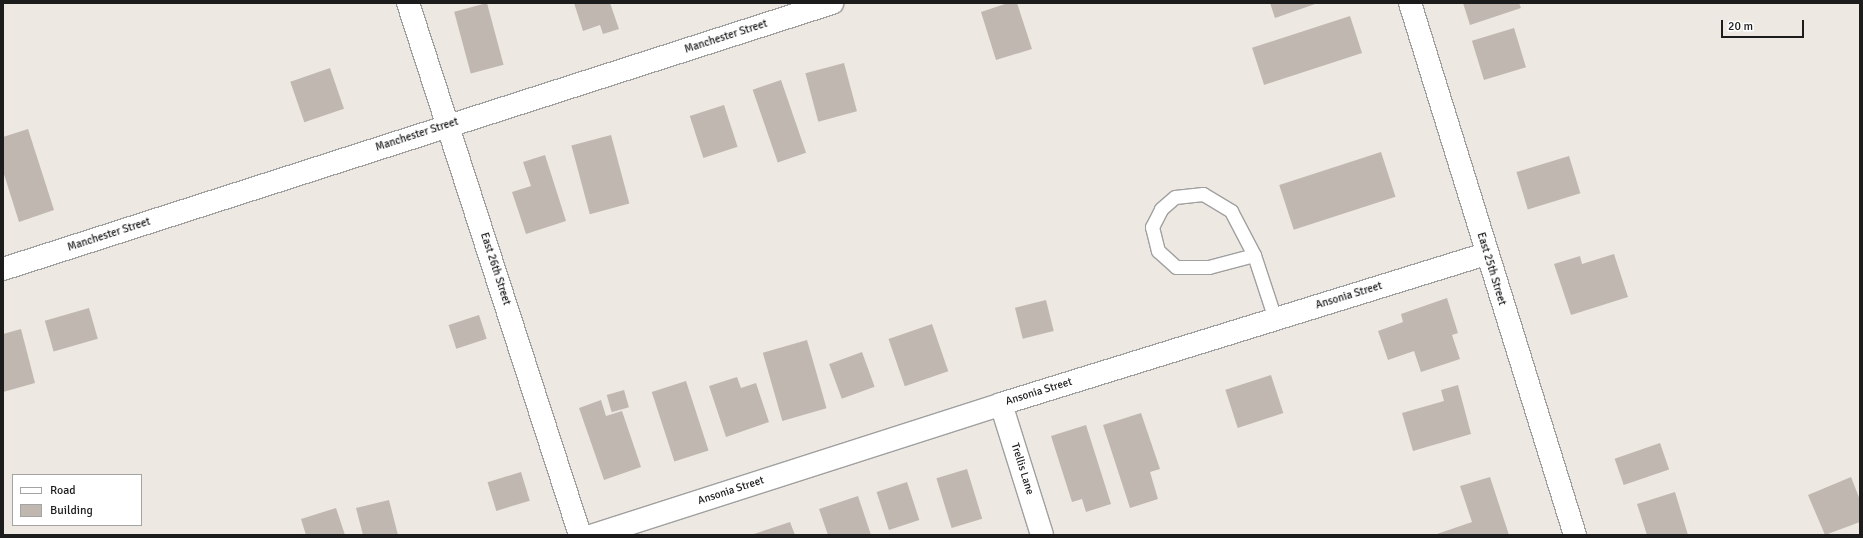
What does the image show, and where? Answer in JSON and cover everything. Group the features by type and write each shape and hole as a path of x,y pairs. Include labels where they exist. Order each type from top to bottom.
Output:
{"street":[{"name":"East 26th Street","path":"408,3 580,535"},
{"name":"Manchester Street","path":"3,269 832,3"},
{"name":"East 25th Street","path":"1410,3 1486,254 1575,535"},
{"name":"Ansonia Street","path":"594,535 1001,404 1486,254"},
{"name":"Trellis Lane","path":"1001,404 1042,535"}],"lane":[{"path":"1254,256 1209,267 1176,267 1158,251 1152,227 1161,209 1175,197 1203,194 1231,211 1254,256 1275,319"}],"building":[{"path":"487,3 504,65 471,74 454,12"},
{"path":"574,3 610,3 619,29 603,34 600,25 583,31"},
{"path":"1008,3 1017,3 1032,49 996,60 981,12"},
{"path":"1270,3 1318,3 1275,18"},
{"path":"1463,3 1519,3 1521,8 1470,25"},
{"path":"1350,16 1362,53 1264,85 1252,48"},
{"path":"1514,28 1526,67 1484,80 1472,41"},
{"path":"844,63 857,111 818,122 805,73"},
{"path":"330,68 344,109 304,122 290,82"},
{"path":"781,80 806,153 778,163 753,90"},
{"path":"724,105 738,147 703,158 690,116"},
{"path":"28,129 54,210 19,222 3,171 3,137"},
{"path":"611,135 629,204 590,214 571,146"},
{"path":"1381,152 1396,197 1294,230 1279,185"},
{"path":"545,155 566,221 526,234 512,192 531,186 523,162"},
{"path":"1569,156 1580,193 1528,209 1516,172"},
{"path":"1614,254 1628,297 1571,315 1554,264 1580,256 1582,264"},
{"path":"1447,298 1458,333 1452,335 1460,359 1421,372 1414,351 1388,360 1378,331 1403,322 1401,314"},
{"path":"1046,300 1054,331 1023,339 1015,308"},
{"path":"89,308 98,339 54,351 45,321"},
{"path":"479,315 487,339 456,349 449,325"},
{"path":"932,324 948,371 905,386 889,339"},
{"path":"21,329 35,383 3,392 3,334"},
{"path":"807,340 827,408 782,421 763,353"},
{"path":"862,352 875,387 842,399 829,364"},
{"path":"1271,375 1283,413 1238,428 1225,390"},
{"path":"737,377 741,388 756,383 769,422 726,437 709,386"},
{"path":"686,381 709,450 674,462 652,392"},
{"path":"1458,385 1471,434 1413,451 1402,413 1444,401 1441,390"},
{"path":"624,390 629,407 612,412 607,395"},
{"path":"601,400 606,416 622,411 641,467 604,480 579,408"},
{"path":"1141,413 1160,469 1150,472 1158,499 1130,508 1103,425"},
{"path":"1086,425 1111,504 1086,512 1082,499 1072,502 1051,436"},
{"path":"1660,443 1669,469 1624,485 1615,459"},
{"path":"967,469 982,519 952,528 936,478"},
{"path":"521,472 530,501 496,511 488,482"},
{"path":"1490,477 1509,535 1434,535 1472,522 1460,486"},
{"path":"1851,477 1860,500 1860,522 1825,535 1808,495"},
{"path":"907,482 919,520 889,530 877,492"},
{"path":"1675,492 1688,535 1647,535 1637,504"},
{"path":"858,496 871,535 828,535 819,509"},
{"path":"389,500 398,535 363,535 356,508"},
{"path":"336,508 345,535 306,535 301,519"},
{"path":"790,522 795,535 751,535"}]}
